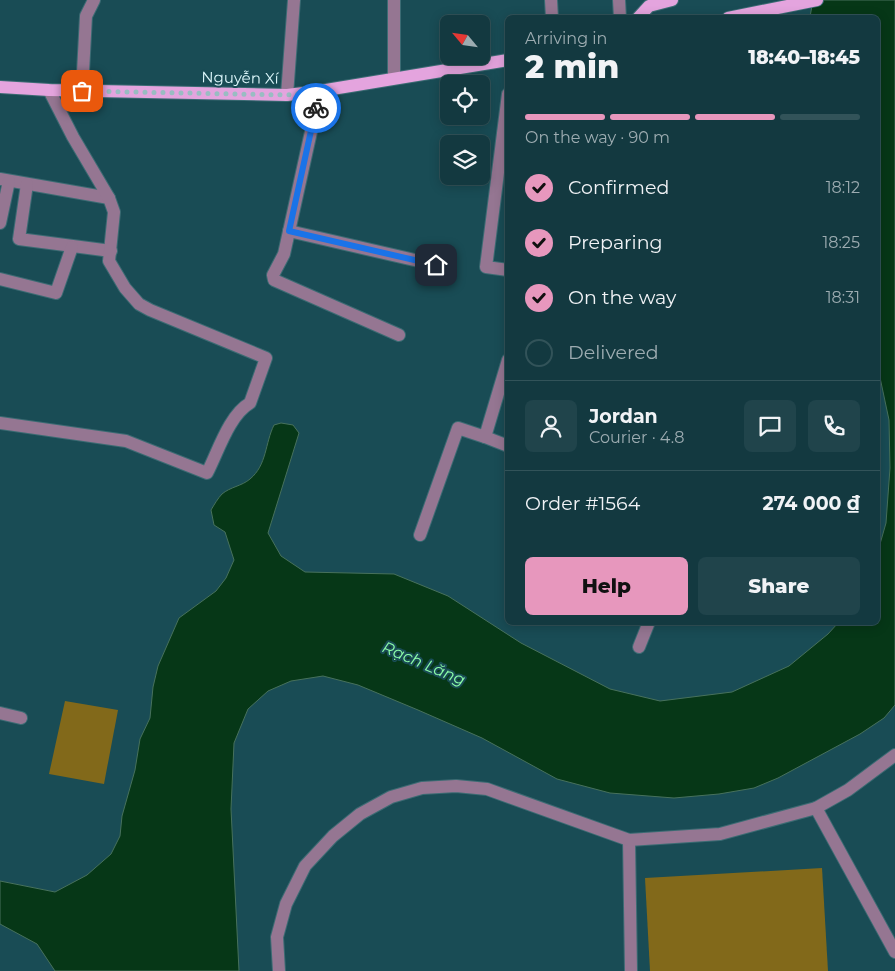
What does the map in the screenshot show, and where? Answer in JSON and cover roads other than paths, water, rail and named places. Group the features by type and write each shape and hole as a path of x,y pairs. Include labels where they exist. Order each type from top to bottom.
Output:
{"main road":[{"path":"641,15 650,6 672,0"},
{"path":"743,15 817,0"},
{"name":"Nguyễn Xí","path":"5,88 287,95 505,60"}],"street":[{"path":"82,91 86,16 94,0"},
{"path":"287,95 294,0"},
{"path":"394,0 394,78"},
{"path":"551,0 552,15"},
{"path":"619,0 620,15"},
{"path":"0,79 5,88"},
{"path":"0,423 126,441 207,473 236,416 243,407 250,403 266,358 139,304 125,288 109,261 114,212 109,198 73,137 49,90"},
{"path":"320,91 284,254 273,275 274,280 399,335"},
{"path":"505,118 486,267 505,270"},
{"path":"0,223 5,180 109,198"},
{"path":"27,184 19,239 110,251"},
{"path":"289,231 436,265"},
{"path":"0,279 56,293 72,247"},
{"path":"485,437 505,370"},
{"path":"420,535 458,428 505,445"},
{"path":"639,647 648,625"},
{"path":"0,713 22,718"},
{"path":"279,971 277,937 286,904 305,866 333,836 360,814 391,797 422,788 456,786 487,790 629,840 720,834 816,808 848,790 895,755"},
{"path":"816,808 895,952"},
{"path":"629,840 631,971"}],"water":[{"name":"Rạch Lăng","path":"813,0 895,0 895,705 884,718 860,734 778,778 754,788 719,794 674,798 610,793 557,779 482,738 358,685 323,676 291,681 268,691 248,709 234,743 231,809 239,971 55,971 37,944 0,924 0,881 55,892 87,875 111,854 120,836 122,816 135,770 140,739 150,718 153,687 158,666 179,618 216,591 226,578 234,560 225,532 214,525 211,510 222,494 247,481 256,473 263,461 274,425 281,423 293,425 299,433 268,533 281,556 305,572 394,574 448,596 521,643 610,689 660,701 732,692 789,666 836,625 880,625 880,544 886,523 890,468 889,420 880,377 880,15 810,15"}]}
